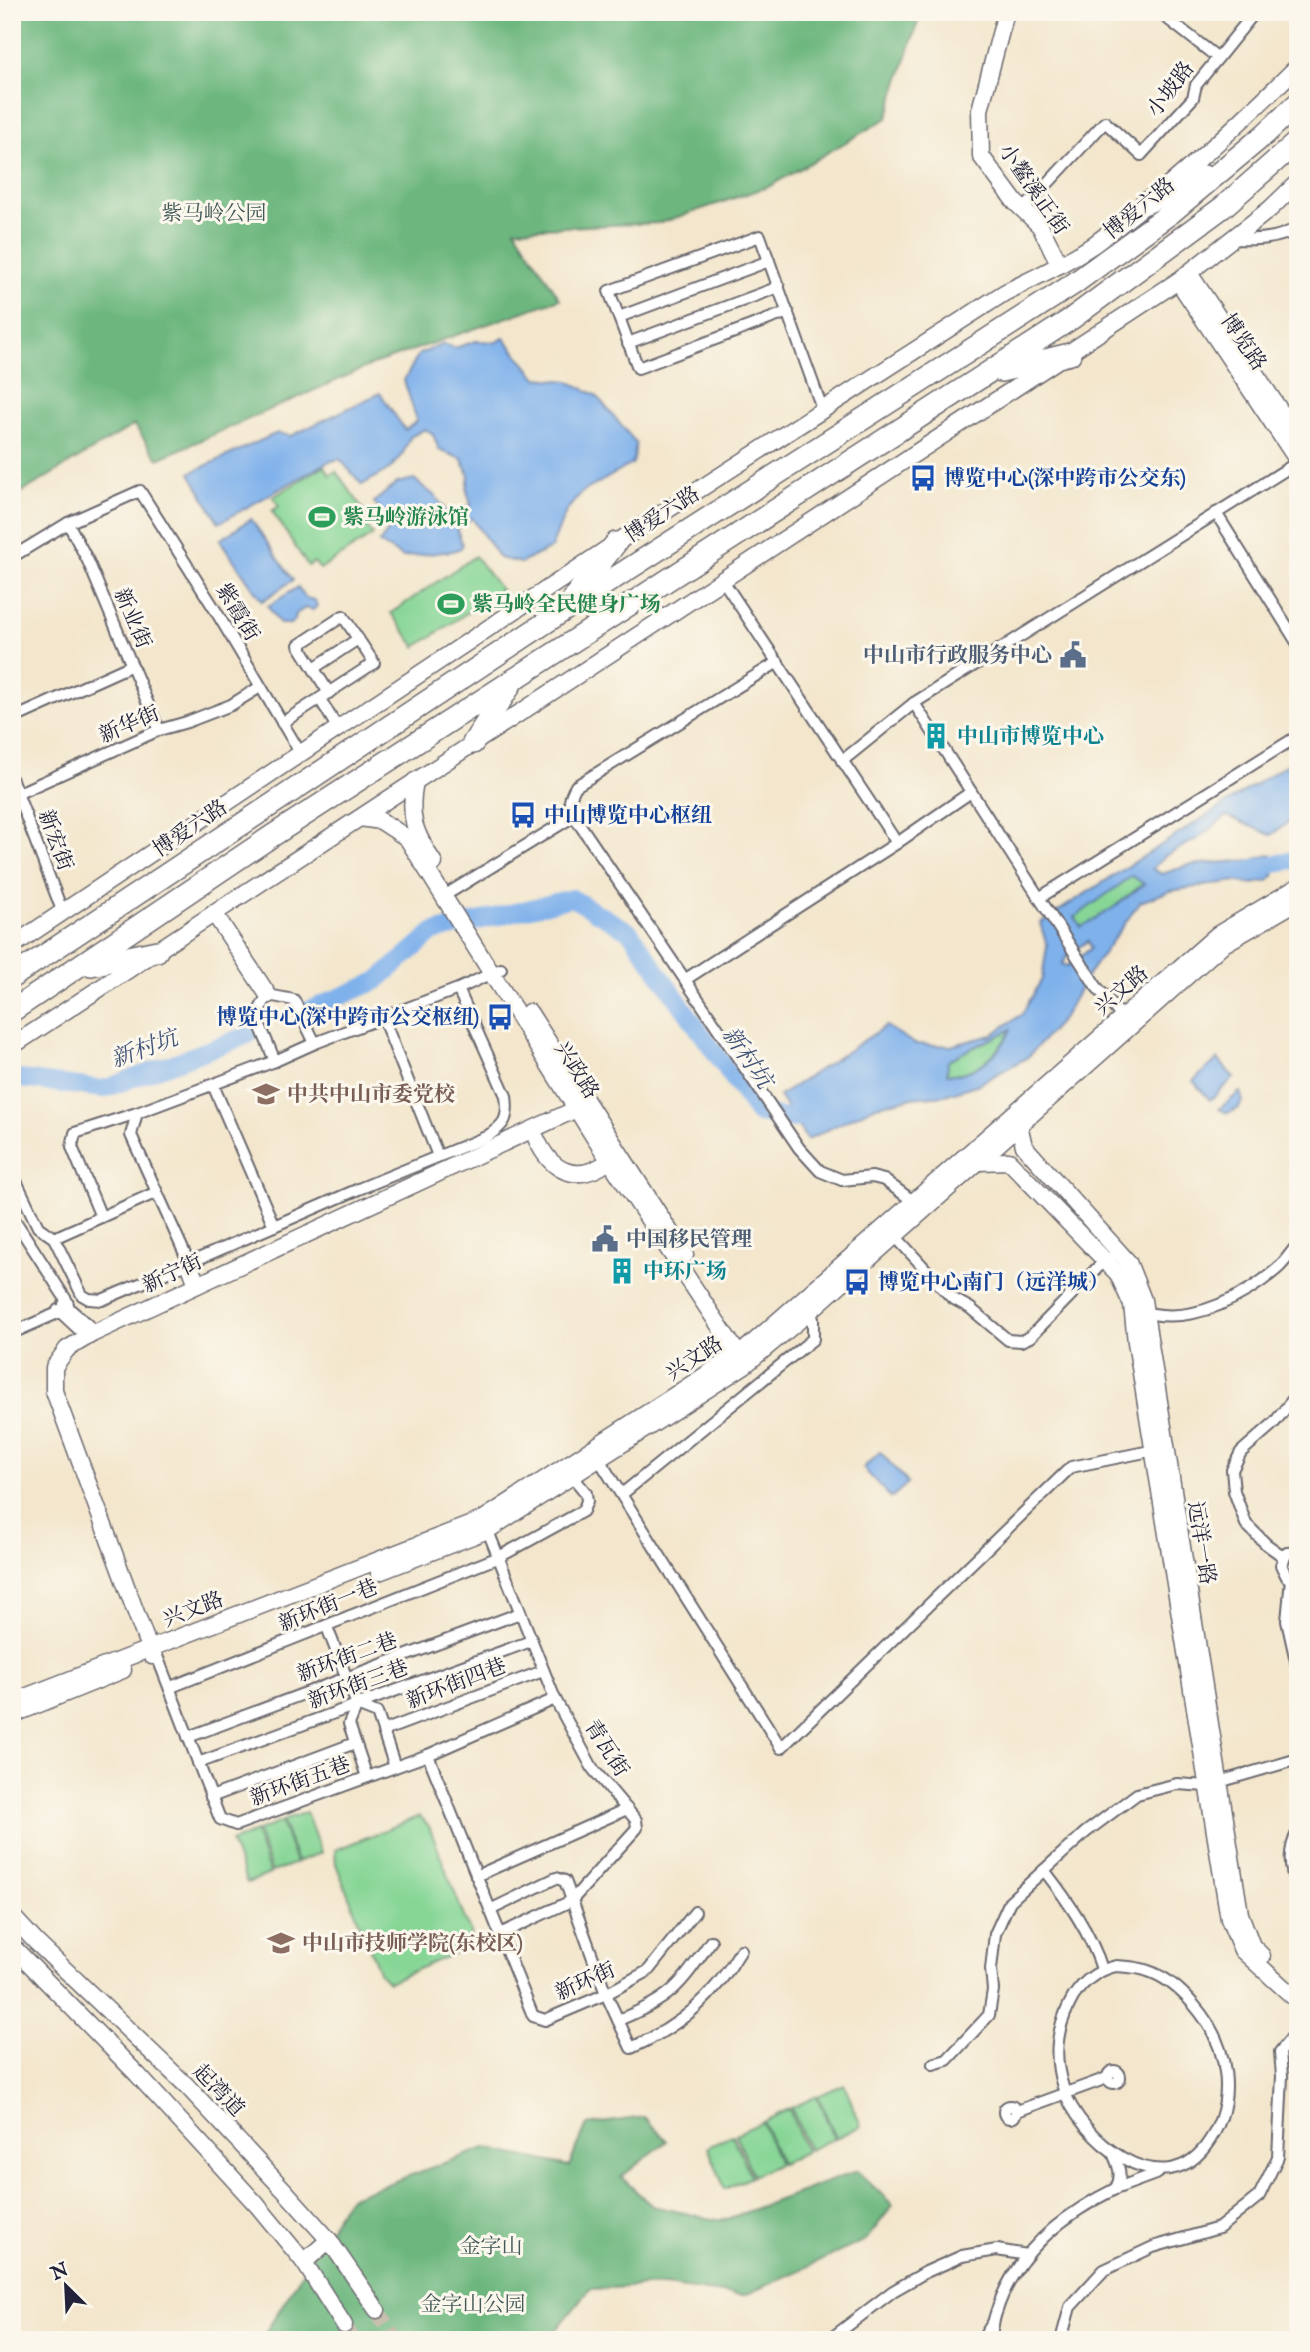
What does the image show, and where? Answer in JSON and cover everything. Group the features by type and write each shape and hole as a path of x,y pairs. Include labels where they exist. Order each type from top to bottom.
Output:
{"highway":[{"name":"博爱六路","path":"12,977 564,611 1072,285 1172,212 1298,103"},
{"path":"12,1011 272,836 1071,319 1223,207 1298,141"},
{"path":"1146,203 1231,163"},
{"path":"982,375 1070,354"},
{"path":"564,611 616,543"},
{"path":"473,743 515,678"},
{"path":"79,968 157,951"}],"street":[{"name":"小鳌溪正街","path":"1006,12 980,110 981,156 1015,202 1040,226 1060,265"},
{"path":"1159,12 1218,58"},
{"name":"小坡路","path":"1023,209 1105,122 1141,155 1193,98 1196,85 1255,12"},
{"name":"博爱六路","path":"12,946 616,543 1004,293 1060,265 1092,245 1240,124 1298,66"},
{"path":"12,1046 722,579 1070,354 1184,277 1270,209 1298,182"},
{"path":"1232,239 1255,240 1288,233 1298,227"},
{"path":"788,312 638,368 609,291 760,236 779,287 788,312 823,411"},
{"path":"619,317 769,261"},
{"name":"博览路","path":"1184,277 1298,438"},
{"name":"博览路","path":"1184,277 1298,461"},
{"path":"628,343 779,287"},
{"path":"842,761 914,703 1298,461"},
{"name":"紫霞街","path":"68,523 140,491 203,589 301,754"},
{"path":"1216,513 1298,644"},
{"path":"12,557 68,523"},
{"name":"新业街","path":"68,523 88,561 159,730"},
{"path":"722,579 897,843"},
{"path":"282,723 324,696 374,663 343,616 299,645 314,668 324,696 338,729"},
{"path":"314,668 358,639"},
{"path":"778,662 576,786 570,795 569,805 790,1135 820,1171 842,1180 860,1177 884,1180 913,1201"},
{"path":"12,719 132,665"},
{"name":"新华街","path":"15,795 159,730 230,705 260,687"},
{"path":"914,703 1096,986 1122,1017"},
{"path":"1043,903 1298,736"},
{"name":"新宏街","path":"12,780 15,795 63,913"},
{"name":"兴政路","path":"415,781 410,806 412,820 447,892"},
{"path":"686,979 971,792"},
{"path":"447,892 574,816"},
{"name":"兴政路","path":"359,818 380,821 407,838 447,892 584,1110 745,1357"},
{"name":"兴文路","path":"485,1525 745,1357 913,1201 1217,935 1298,887"},
{"name":"兴文路","path":"12,1702 153,1652 485,1525 600,1461 808,1314 1222,946 1298,901"},
{"path":"214,913 268,995 294,1000 315,1043"},
{"path":"101,1217 72,1147 75,1133 213,1085 458,989 497,971"},
{"path":"16,1183 38,1227 54,1238 82,1295 89,1299 103,1300 494,1132 502,1127 508,1111 506,1096 458,989"},
{"path":"268,995 256,1016 275,1060"},
{"path":"383,1018 438,1156"},
{"path":"213,1085 274,1226"},
{"path":"153,1652 60,1390 62,1369 73,1355 98,1339 536,1138 584,1110"},
{"name":"兴政路","path":"584,1110 610,1161 745,1357"},
{"name":"新宁街","path":"153,1652 54,1391 54,1367 67,1349 91,1334 197,1284 584,1110"},
{"path":"137,1113 131,1135 197,1284"},
{"name":"远洋一路","path":"1019,1125 1024,1146 1090,1220 1112,1256 1132,1305 1144,1315"},
{"path":"536,1138 542,1152 565,1172 580,1174 598,1169 610,1161"},
{"path":"895,1236 952,1298 970,1308 1008,1340 1021,1341 1030,1336 1112,1256 1077,1231 1009,1161 978,1162"},
{"path":"54,1238 157,1192"},
{"path":"1077,1231 1102,1207"},
{"path":"12,1216 67,1301 62,1308 12,1331"},
{"path":"12,1223 62,1308 91,1334"},
{"path":"1144,1315 1170,1317 1209,1308 1244,1294 1279,1267 1298,1244"},
{"name":"远洋一路","path":"1112,1256 1128,1262 1143,1300 1159,1449 1213,1784 1229,1919 1242,1950 1298,2001"},
{"path":"621,1494 813,1339 813,1318 808,1314"},
{"path":"1284,1557 1246,1524 1234,1491 1231,1470 1241,1452 1274,1423 1298,1393"},
{"path":"600,1461 781,1748 1071,1467 1159,1449"},
{"name":"新环街一巷","path":"171,1687 499,1557 583,1511 587,1501 586,1493 573,1477"},
{"name":"青瓦街","path":"485,1525 555,1699 593,1769 636,1820 638,1828 572,1900 500,1934"},
{"path":"1284,1557 1297,1551"},
{"path":"1284,1557 1281,1570 1294,1579 1287,1621 1298,1670"},
{"name":"新环街二巷","path":"188,1737 520,1613"},
{"path":"327,1627 357,1705 349,1724 367,1777"},
{"name":"新环街三巷","path":"198,1763 531,1641"},
{"name":"兴文路","path":"12,1715 153,1652"},
{"name":"新环街五巷","path":"153,1652 171,1687 220,1819 236,1825 428,1755 555,1699"},
{"name":"新环街四巷","path":"383,1731 543,1671"},
{"path":"357,1705 377,1713 395,1767"},
{"path":"211,1797 355,1743"},
{"name":"新环街","path":"428,1755 533,2016 545,2020 606,1994 648,1971 695,1912"},
{"path":"933,2064 947,2060 989,2015 993,1990 995,1934 1010,1901 1086,1832 1137,1794 1177,1784 1213,1784 1298,1759"},
{"name":"远洋一路","path":"1213,1784 1240,1914 1252,1946 1298,1988"},
{"path":"477,1876 627,1809"},
{"path":"1298,1831 1292,1843 1289,1866 1298,1888"},
{"path":"1044,1870 1073,1907 1097,1952 1102,1969"},
{"path":"490,1910 556,1878 565,1881 606,1994 631,2048 660,2036 690,2014 712,1992 741,1950"},
{"name":"起湾道","path":"12,1916 186,2085 329,2240 377,2310"},
{"path":"618,2020 649,2007 675,1989 710,1941"},
{"path":"12,1946 137,2074 257,2205 304,2262 344,2325"},
{"path":"982,2340 1027,2255 1052,2229 1083,2205 1115,2189 1185,2163 1200,2154 1220,2119 1227,2082 1218,2043 1207,2020 1175,1984 1148,1970 1116,1966 1102,1969 1073,1995 1060,2024 1057,2058 1066,2094 1089,2133 1112,2151 1149,2170 1166,2170"},
{"path":"1061,2340 1070,2307 1104,2270 1153,2247 1219,2228 1259,2196 1278,2157 1282,2088 1280,2052 1298,2030"},
{"path":"1017,2111 1107,2078"},
{"path":"1112,2151 1119,2168 1118,2186 1115,2189"},
{"path":"304,2262 329,2240"},
{"path":"829,2340 893,2291 962,2256 997,2250 1027,2255"},
{"path":"990,2340 995,2319"}],"green space":[{"name":"紫马岭公园","path":"12,12 921,12 887,118 770,186 660,223 515,229 560,299 376,363 158,459 134,425 12,498"},
{"name":"紫马岭游泳馆","path":"324,466 330,475 336,471 373,523 367,527 373,535 320,569 314,562 308,566 272,511 279,506 273,497"},
{"path":"475,556 501,590 416,647 391,613"},
{"path":"1132,875 1144,883 1113,908 1081,928 1075,917"},
{"path":"1013,1028 1001,1046 986,1061 968,1071 947,1074 948,1061"},
{"path":"306,1812 321,1853 297,1862 282,1821"},
{"path":"420,1816 429,1826 470,1932 471,1946 388,1982 380,1974 336,1864 335,1850"},
{"path":"281,1822 296,1863 272,1872 257,1831"},
{"path":"255,1832 270,1874 247,1883 231,1842"},
{"path":"844,2084 861,2126 836,2138 818,2096"},
{"path":"817,2096 834,2138 809,2150 791,2108"},
{"path":"789,2109 806,2151 781,2164 763,2122"},
{"name":"金字山","path":"644,2117 667,2141 621,2177 652,2206 722,2221 857,2171 893,2205 866,2240 743,2296 665,2285 590,2289 548,2340 261,2340 348,2198 485,2148 569,2166 587,2125"},
{"path":"762,2122 779,2164 753,2176 736,2134"},
{"path":"733,2135 751,2177 725,2189 708,2147"}],"water":[{"path":"504,338 537,378 568,381 596,395 636,443 633,463 581,493 566,511 551,548 521,563 499,558 472,518 457,529 462,544 461,548 453,551 403,557 379,543 389,530 374,502 397,483 414,479 436,497 451,518 471,505 467,491 469,475 462,459 439,450 433,434 425,429 410,437 403,453 391,468 362,485 340,459 328,462 219,523 190,473 277,433 291,436 380,393 405,430 417,421 404,380 419,354 444,344 455,348 476,341 496,342"},
{"path":"251,519 293,580 262,601 220,540"},
{"path":"298,587 306,598 315,600 317,606 313,610 305,608 296,614 295,620 290,624 280,624 268,606"},
{"path":"1298,757 1298,815 1271,835 1227,816 1197,839 1165,856 1152,869 1162,874 1189,865 1253,860 1272,854 1274,876 1268,881 1252,884 1236,881 1170,891 1140,902 1085,979 1064,1017 1028,1057 979,1084 945,1095 910,1098 876,1106 807,1140 779,1096 886,1026 915,1044 950,1046 992,1035 1022,1014 1042,979 1047,946 1040,923","holes":["1132,876 1144,884 1113,908 1081,927 1075,917","1088,941 1091,948 1067,966 1062,964 1069,954","1011,1029 1001,1047 986,1062 967,1072 947,1074 948,1061"]},
{"path":"1218,1059 1234,1078 1210,1100 1193,1081"},
{"path":"1240,1092 1243,1101 1238,1109 1227,1113 1219,1109"},
{"path":"880,1452 908,1483 891,1498 863,1468"}],"waterway":[{"name":"新村坑","path":"1250,869 1298,859"},
{"name":"新村坑","path":"309,1010 377,981 433,932 572,898 630,932 758,1114 795,1119 814,1107"},
{"name":"新村坑","path":"12,1078 104,1089 248,1035"}],"tunnel":[{"path":"377,2310 395,2340"},
{"path":"344,2325 353,2340"}],"place":[{"name":"博览中心(深中跨市公交东)","path":"923,478"},
{"name":"紫马岭游泳馆","path":"322,517"},
{"name":"紫马岭全民健身广场","path":"451,604"},
{"name":"中山市行政服务中心","path":"1073,655"},
{"name":"中山市博览中心","path":"936,736"},
{"name":"中山博览中心枢纽","path":"523,815"},
{"name":"博览中心(深中跨市公交枢纽)","path":"500,1017"},
{"name":"中共中山市委党校","path":"266,1094"},
{"name":"中国移民管理","path":"605,1239"},
{"name":"中环广场","path":"622,1271"},
{"name":"博览中心南门（远洋城）","path":"857,1282"},
{"name":"中山市技师学院(东校区)","path":"281,1943"}],"park label":[{"name":"金字山公园","path":"473,2304"}]}
